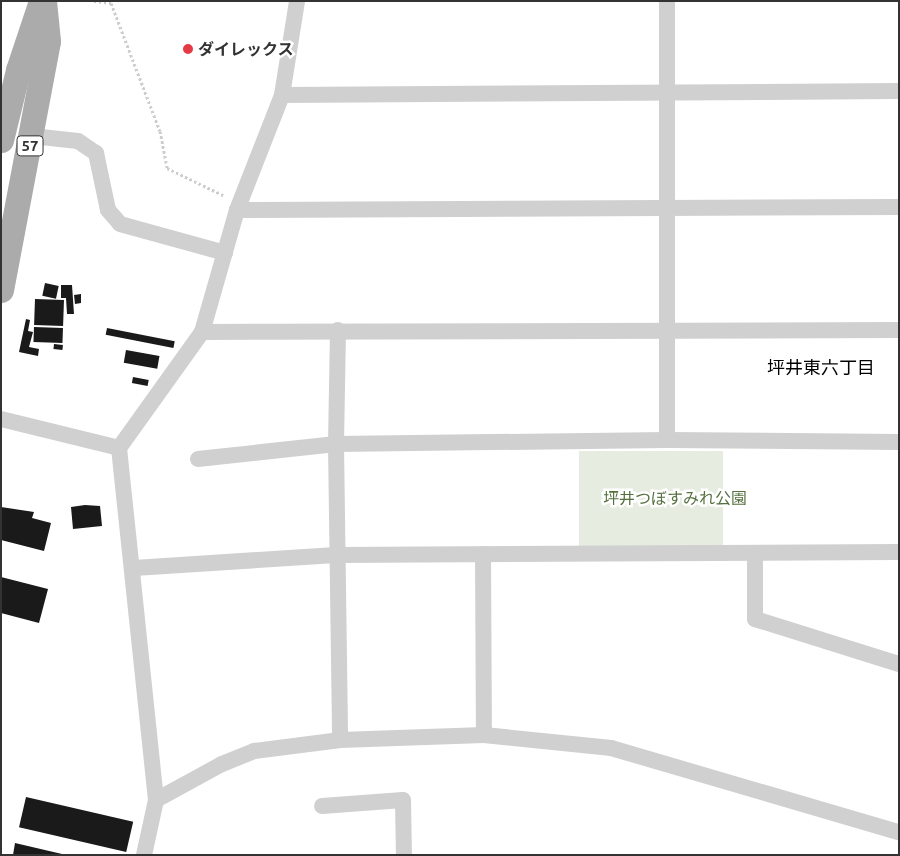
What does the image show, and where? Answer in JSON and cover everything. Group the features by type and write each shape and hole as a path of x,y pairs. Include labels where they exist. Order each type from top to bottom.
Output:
{"main road":[{"name":"57","path":"1,290 32,136 48,41 43,1"},
{"name":"57","path":"1,140 18,70 43,1"}],"street":[{"path":"144,855 156,800 134,568 120,448 202,332 238,207 282,95 297,1"},
{"path":"667,1 667,440"},
{"path":"282,95 899,91"},
{"path":"32,136 78,141 96,153 108,210 120,224 225,253"},
{"path":"238,207 899,207"},
{"path":"202,332 338,330 899,330"},
{"path":"338,330 336,555 340,740"},
{"path":"1,419 120,448"},
{"path":"198,458 336,444 667,440 899,442"},
{"path":"134,568 336,555 899,552"},
{"path":"755,553 755,618 899,664"},
{"path":"483,554 484,735"},
{"path":"156,800 222,764 254,751 340,740 484,735 611,748 899,832"},
{"path":"322,806 403,800 404,855"}],"path":[{"path":"94,1 111,3 160,131 168,168 238,207"}],"green space":[{"name":"坪井つぼすみれ公園","path":"579,451 723,451 723,546 579,546"}],"building":[{"path":"45,283 59,286 56,299 42,296"},
{"path":"61,285 72,285 74,314 67,314 66,298 61,298"},
{"path":"81,294 81,303 75,304 74,295"},
{"path":"35,299 64,300 63,326 34,325"},
{"path":"26,319 30,320 28,331 33,332 29,347 39,349 38,356 19,352"},
{"path":"34,327 63,328 62,343 33,342"},
{"path":"107,328 175,341 173,348 106,335"},
{"path":"54,344 63,345 62,350 53,349"},
{"path":"126,350 159,356 157,369 124,363"},
{"path":"133,377 149,380 148,386 132,383"},
{"path":"85,505 100,506 102,526 73,529 71,507"},
{"path":"1,507 34,512 32,518 51,523 44,551 1,540"},
{"path":"1,577 48,589 39,623 1,613"},
{"path":"26,797 133,822 126,852 19,827"},
{"path":"15,843 62,854 13,855"}],"place":[{"name":"ダイレックス","path":"188,49"}],"district":[{"name":"坪井東六丁目","path":"821,367"}]}
